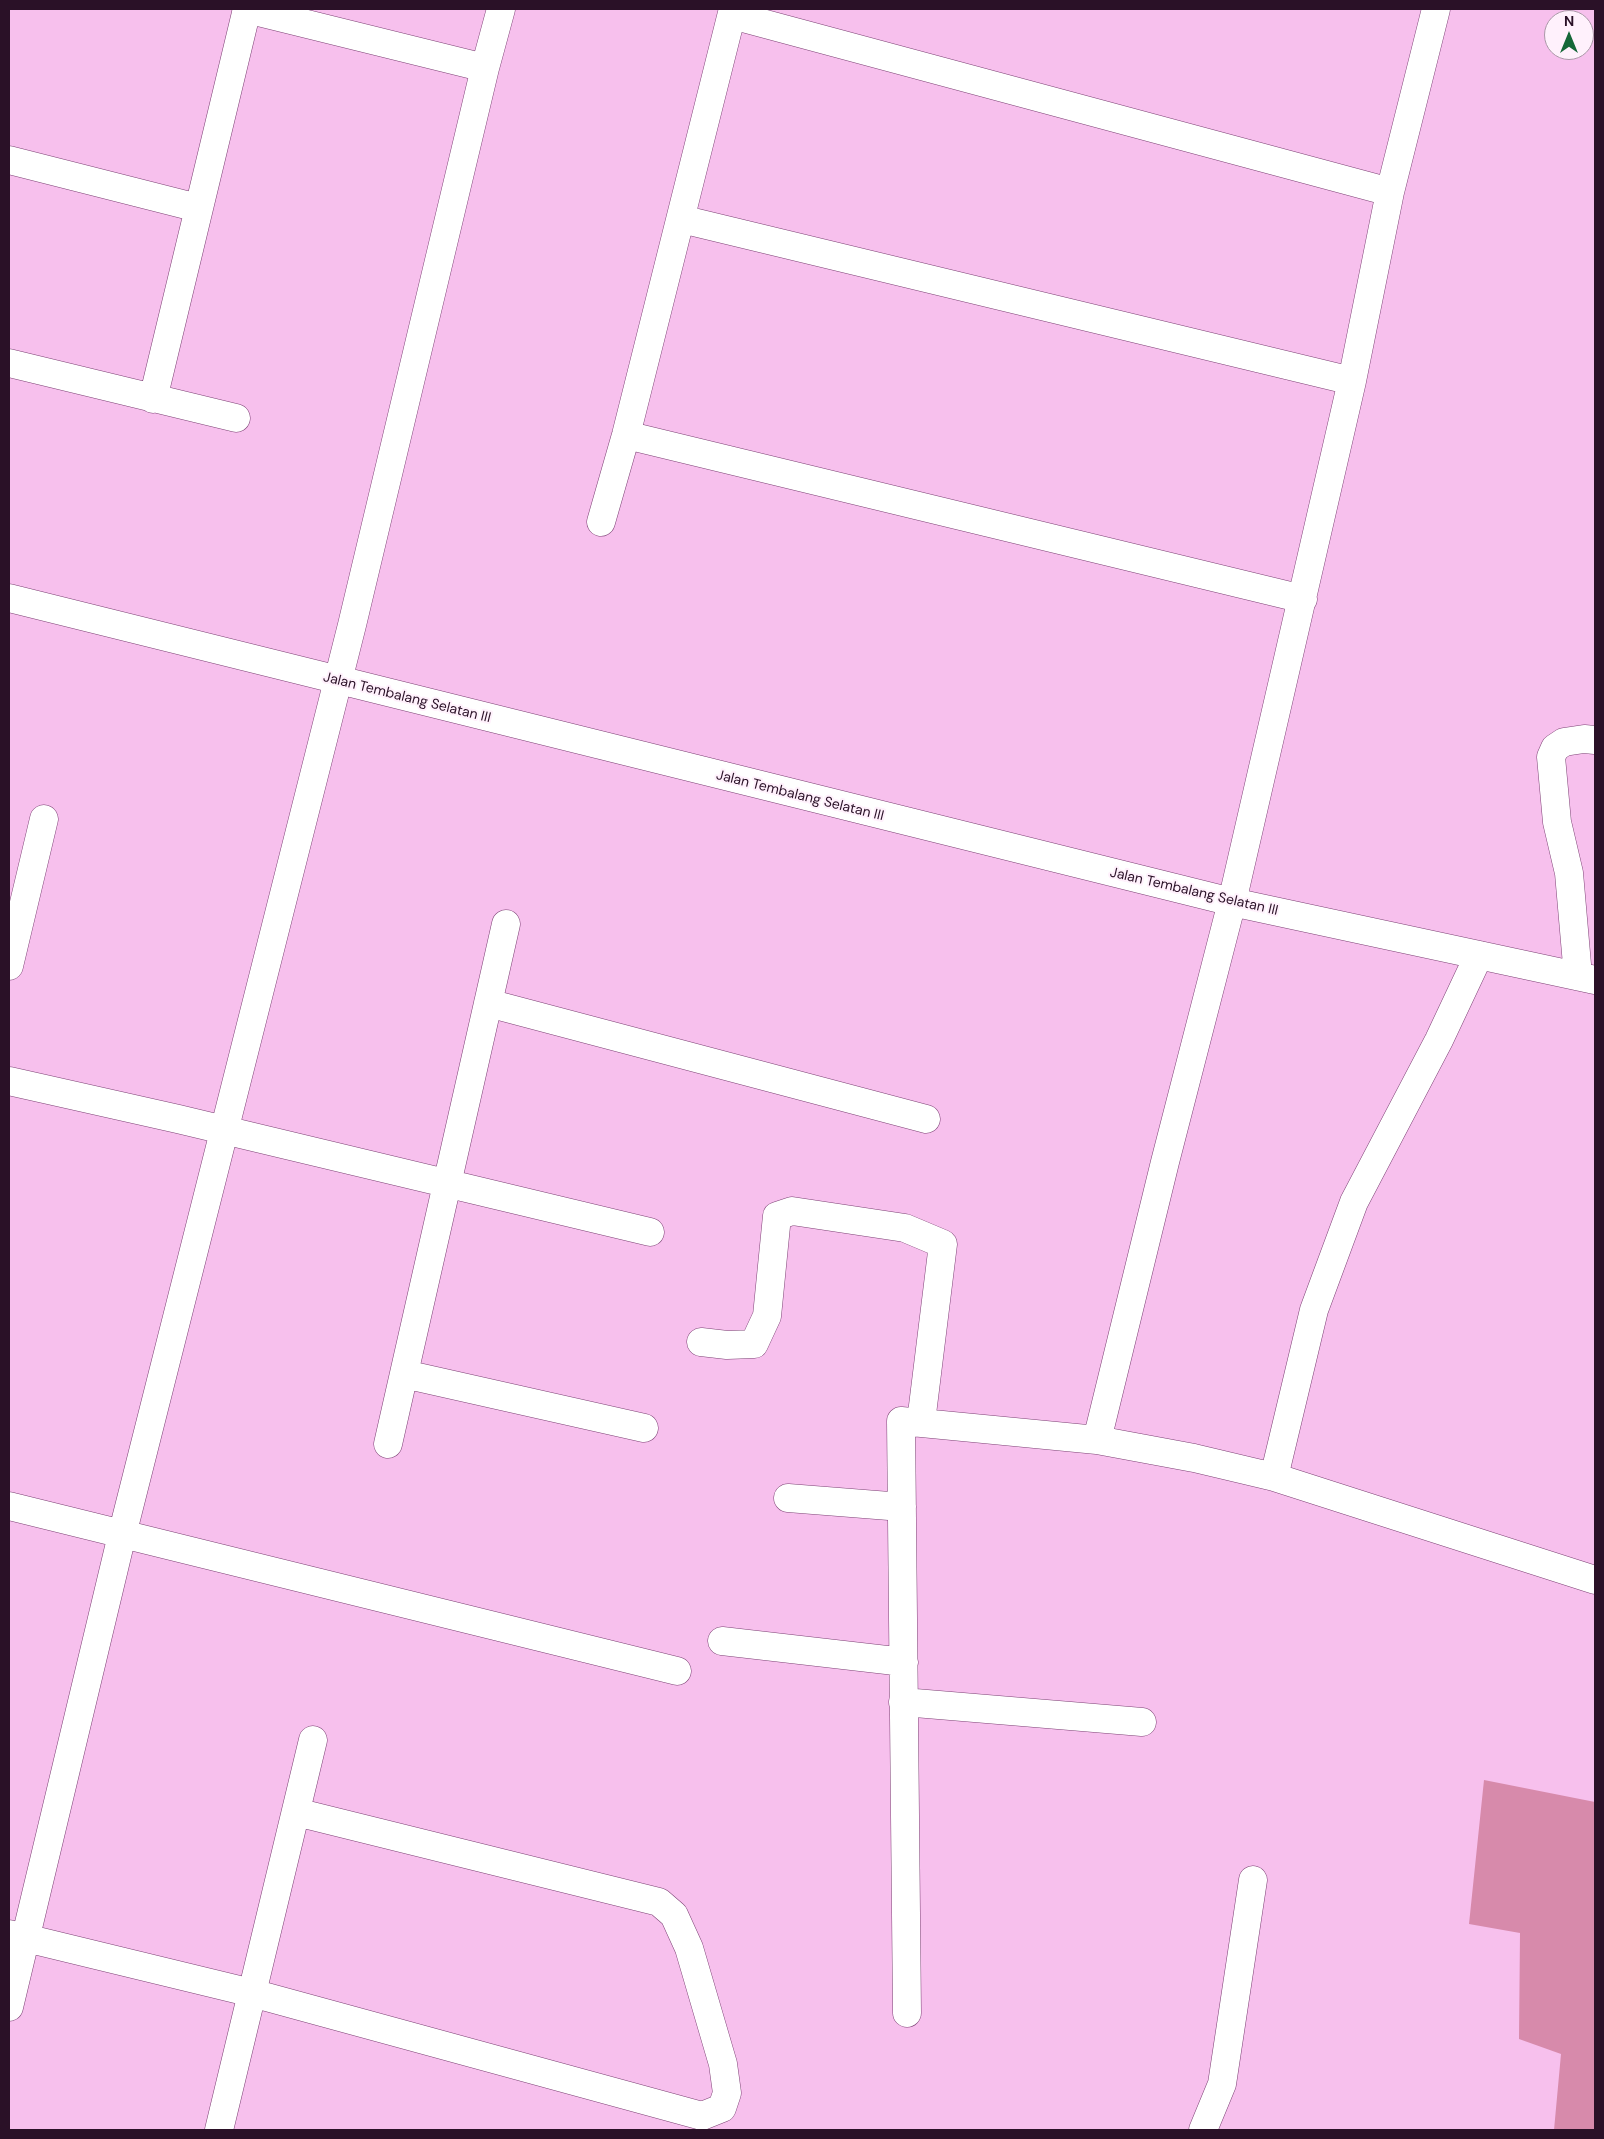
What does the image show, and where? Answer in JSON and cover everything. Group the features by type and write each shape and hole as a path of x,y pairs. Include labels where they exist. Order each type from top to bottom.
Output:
{"street":[{"path":"153,399 246,9 485,68"},
{"path":"9,2007 18,1936 122,1535 338,680 485,68 501,9"},
{"path":"1097,1440 1165,1162 1232,902 1352,382 1390,192 1436,9"},
{"path":"601,522 626,435 733,12 1390,192"},
{"path":"9,160 198,208"},
{"path":"681,219 1352,382"},
{"path":"9,363 236,418"},
{"path":"626,435 1303,600"},
{"name":"Jalan Tembalang Selatan III","path":"9,598 1232,902 1587,978"},
{"path":"1587,978 1558,822 1550,757 1555,748 1564,742 1584,739 1595,740"},
{"path":"9,966 18,886 44,820"},
{"path":"388,1444 506,924"},
{"path":"1274,1477 1314,1310 1354,1202 1439,1040 1479,955"},
{"path":"488,1003 926,1119"},
{"path":"9,1081 650,1232"},
{"path":"701,1342 727,1345 754,1344 767,1316 777,1216 792,1211 905,1228 943,1244 921,1422"},
{"path":"404,1374 644,1428"},
{"path":"907,2013 901,1421 1097,1440 1194,1458 1274,1477 1595,1580"},
{"path":"788,1498 902,1507"},
{"path":"9,1506 677,1671"},
{"path":"722,1641 904,1662"},
{"path":"903,1702 1142,1722"},
{"path":"219,2130 313,1740"},
{"path":"18,1936 252,1993 702,2116 722,2108 727,2093 723,2064 689,1948 674,1915 659,1902 296,1812"},
{"path":"1203,2130 1222,2084 1253,1880"}],"building":[{"path":"1484,1780 1595,1802 1595,2130 1554,2130 1561,2054 1519,2039 1520,1933 1469,1924"}]}
